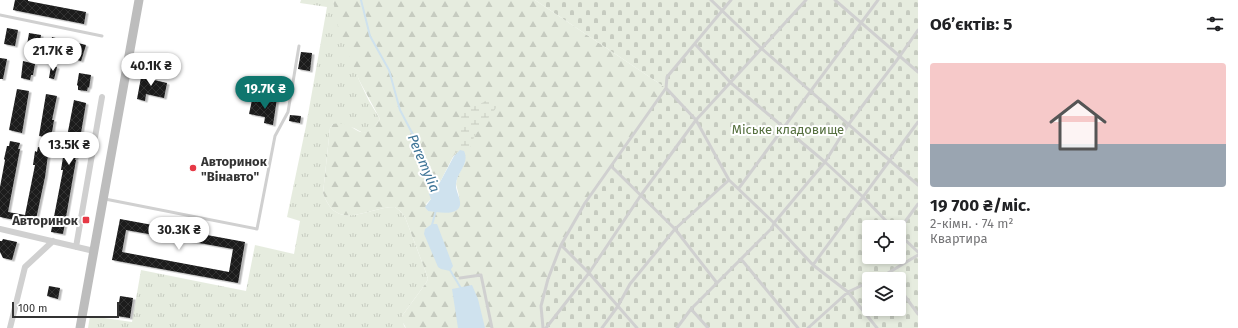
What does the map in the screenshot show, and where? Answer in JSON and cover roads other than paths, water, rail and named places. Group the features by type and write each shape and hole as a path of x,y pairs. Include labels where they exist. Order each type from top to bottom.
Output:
{"main road":[{"path":"80,328 140,0"}],"street":[{"path":"76,247 102,97"},
{"path":"0,229 94,251"},
{"path":"10,328 25,267 53,241"}],"lane":[{"path":"711,0 761,48 848,126 918,185"},
{"path":"543,328 541,306 548,279 561,245 585,203 666,88 667,77 731,0"},
{"path":"546,328 589,273 641,195 696,120 806,0"},
{"path":"835,0 918,72"},
{"path":"739,188 878,0"},
{"path":"0,16 102,36"},
{"path":"677,328 691,309 772,228 774,223 824,162 848,126 918,30"},
{"path":"695,44 731,83 824,162 863,197 885,220"},
{"path":"103,199 257,229 275,136 288,112 299,46"},
{"path":"666,88 696,120 730,180 774,223 813,265 848,292 877,328"},
{"path":"813,265 918,122"},
{"path":"611,166 675,229 717,283"},
{"path":"602,328 618,306 630,284 675,229 730,180"},
{"path":"906,220 918,204"},
{"path":"890,272 918,254 906,241"},
{"path":"561,245 589,273 637,328"},
{"path":"741,259 798,328"},
{"path":"460,278 481,275 492,328"},
{"path":"808,328 848,292 862,285"},
{"path":"906,298 918,314"},
{"path":"691,309 708,328"}],"water":[{"path":"460,150 464,151 465,160 456,184 460,201 459,207 454,212 443,213 428,211 425,207 431,199 429,191 439,184 454,156"},
{"path":"432,224 437,224 453,266 450,271 438,267 424,234 425,229"},
{"path":"472,285 478,299 485,328 458,328 452,289"}],"waterway":[{"name":"Peremylia","path":"361,0 370,36 389,70 400,110 420,148 437,189"},
{"name":"Peremylia","path":"432,225 436,210"},
{"name":"Peremylia","path":"450,270 462,290"}],"place":[{"name":"Авторинок \"Вінавто\"","path":"193,168"},
{"name":"Авторинок","path":"86,220"}],"park label":[{"name":"Міське кладовище","path":"788,129"}]}
